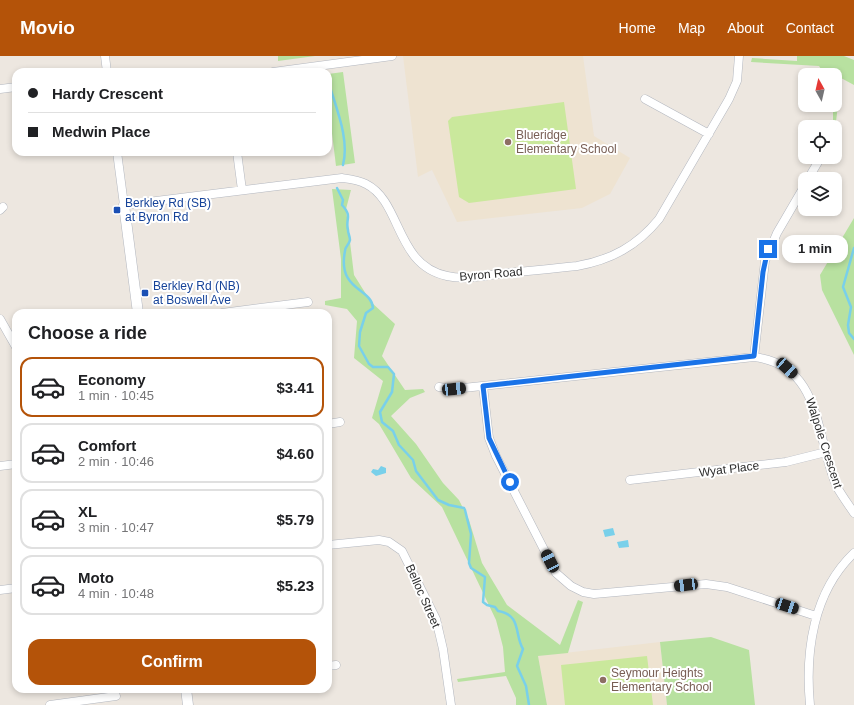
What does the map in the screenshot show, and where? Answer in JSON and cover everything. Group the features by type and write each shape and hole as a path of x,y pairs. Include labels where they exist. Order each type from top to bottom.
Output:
{"street":[{"path":"105,56 106,68"},
{"path":"303,68 392,56"},
{"name":"Byron Road","path":"124,205 330,178 350,179 367,184 378,192 385,202 407,247 415,257 433,271 447,276 469,278 594,263 623,252 649,230 659,219 729,99 737,81 739,56"},
{"path":"0,89 12,88"},
{"path":"645,99 709,134"},
{"path":"118,156 137,309"},
{"path":"238,156 242,190"},
{"path":"754,356 763,272 767,255 777,233 798,197"},
{"path":"253,309 308,302"},
{"path":"0,319 12,339"},
{"name":"Walpole Crescent","path":"440,387 454,389 754,356 767,358 778,362 787,368 799,380 808,393 837,486 854,513"},
{"path":"483,386 489,438 496,456 556,573 571,586 583,592 608,594 706,584 727,587 816,616"},
{"path":"332,423 340,422"},
{"name":"Wyat Place","path":"630,480 786,462 826,452"},
{"path":"0,466 12,464"},
{"name":"Belloc Street","path":"332,545 369,540 389,542 402,551 407,558 436,620 443,649 451,705"},
{"path":"810,705 808,661 816,616 837,575 854,553"},
{"path":"0,590 12,588"},
{"path":"186,693 188,705"},
{"path":"50,705 116,696"}],"shaded area":[{"name":"Blueridge Elementary School","path":"403,56 583,56 594,136 630,158 610,194 582,208 457,222 432,170 418,177"},
{"name":"Seymour Heights Elementary School","path":"660,642 667,705 547,705 538,656"}],"green space":[{"path":"278,56 315,56 278,61"},
{"path":"797,56 844,56 854,60 854,85 842,79 842,68 820,68 819,66 751,62 752,58 797,61"},
{"path":"343,72 355,163 336,166 332,134 332,73"},
{"path":"564,102 576,189 469,203 459,197 448,121 452,117"},
{"path":"833,112 837,112 836,120 833,120"},
{"path":"332,189 351,190 346,209 354,275 371,302 395,324 382,356 405,390 423,389 425,392 410,398 391,416 416,444 443,483 459,500 469,520 482,563 507,605 560,645 578,600 583,602 568,653 538,656 547,705 516,705 516,698 506,676 458,682 457,679 505,672 503,647 496,620 442,507 411,478 379,424 372,418 383,381 354,358 357,321 347,309 325,305 325,301 341,298 341,259"},
{"path":"854,218 854,355 822,290 820,275"},
{"path":"711,637 749,650 755,705 667,705 660,642"},
{"path":"647,656 653,705 565,705 561,665"}],"water":[{"path":"381,466 386,468 386,473 376,476 371,472 373,469 378,470"},
{"path":"613,528 615,535 605,537 603,530"},
{"path":"628,540 629,547 619,548 617,542"}],"waterway":[{"path":"332,92 341,122 345,144 343,165"},
{"path":"337,188 343,200 342,205 348,215 347,226 350,240 345,249 344,264 346,274 350,281 371,301 373,308 366,313 360,332 359,346 369,364 373,367 388,367 394,374 392,392 380,412 382,422 393,431 399,445 413,460 416,471 438,500 449,505 464,508 471,534 469,563 471,568 485,577 483,602 487,605 495,607 498,611 506,613 514,621 523,649 517,666 526,686 529,705"},
{"path":"854,248 843,287 851,307 848,325 849,333 854,339"}],"place":[{"name":"Blueridge Elementary School","path":"508,142"},
{"name":"Berkley Rd (SB) at Byron Rd","path":"117,210"},
{"name":"Berkley Rd (NB) at Boswell Ave","path":"145,293"},
{"name":"Seymour Heights Elementary School","path":"603,680"}],"route":[{"path":"510,482 496,456 489,438 483,386 754,356 763,272 768,249"}]}
